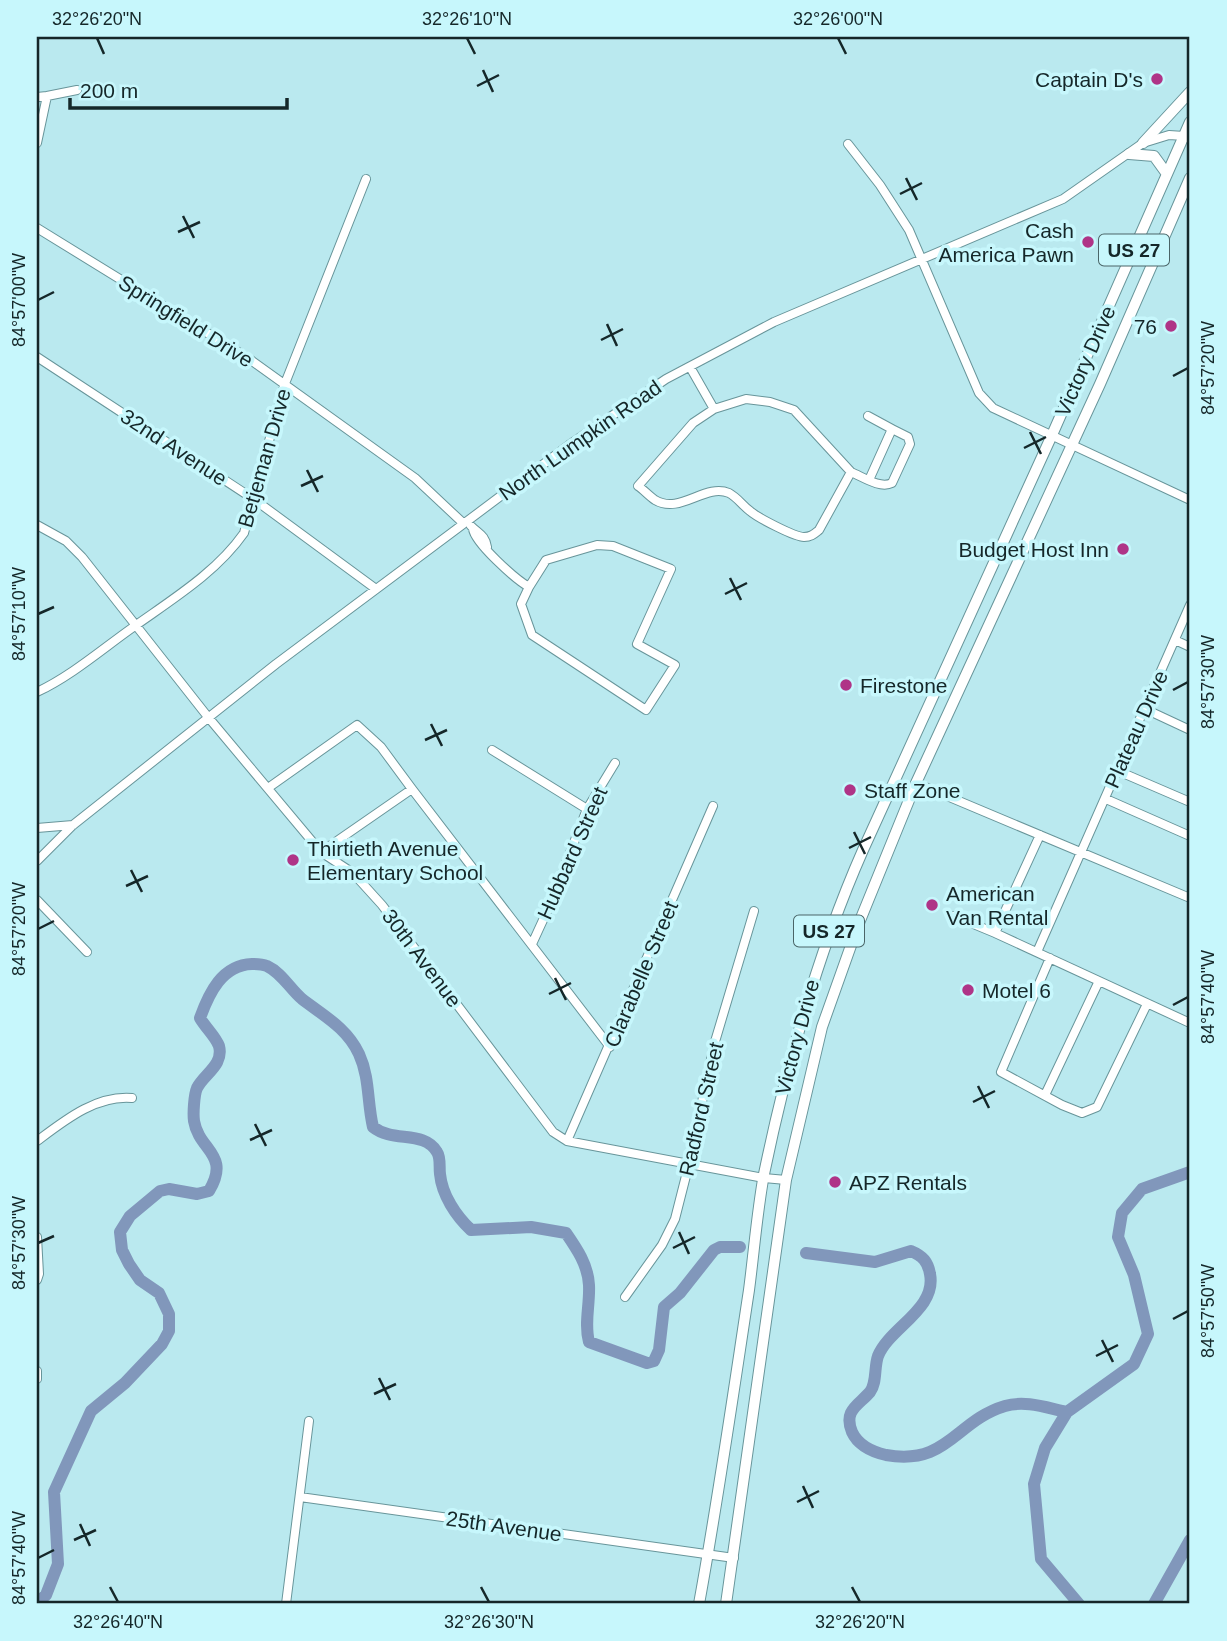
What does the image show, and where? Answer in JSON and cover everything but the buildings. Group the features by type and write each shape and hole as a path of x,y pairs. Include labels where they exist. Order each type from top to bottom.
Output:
{"highway":[{"path":"1143,143 1190,92"},
{"name":"Victory Drive","path":"699,1604 764,1178 781,1096 816,969 838,907 1167,174 1187,138 1190,122"},
{"path":"1129,154 1154,156 1167,174"},
{"name":"Victory Drive","path":"726,1604 786,1180 822,1027 859,923 916,783 1072,444 1190,178"},
{"path":"897,774 916,783"}],"street":[{"path":"37,97 77,90"},
{"path":"37,143 47,96"},
{"name":"North Lumpkin Road","path":"37,861 73,825 208,717 569,445 666,379 774,322 1063,199 1143,143 1158,137 1187,138"},
{"path":"848,144 902,219 923,259 979,393 993,408 1190,500"},
{"name":"Betjeman Drive","path":"37,692 79,666 173,599 231,551 244,533 284,386 366,179"},
{"name":"Springfield Drive","path":"37,228 248,358 415,478 473,529 480,544 486,547 502,567 529,587"},
{"name":"32nd Avenue","path":"37,357 255,500 376,589"},
{"path":"690,367 714,409"},
{"path":"851,472 819,530 806,537 800,537 750,512 738,498 727,492 717,491 674,504 656,500 638,486 693,423 714,409 746,399 770,402 794,410 851,472 888,486 892,483 910,440 868,416"},
{"path":"869,480 892,429"},
{"name":"30th Avenue","path":"37,525 66,541 82,557 208,717 321,852 353,873 382,905 554,1132 567,1141"},
{"path":"597,545 613,546 671,569 637,644 675,665 646,710 532,635 521,604 529,587 546,560 597,545"},
{"name":"Plateau Drive","path":"1037,952 1190,605"},
{"path":"1175,640 1190,647"},
{"path":"1145,709 1190,730"},
{"path":"268,788 357,725 381,747 610,1047"},
{"path":"492,750 587,809"},
{"name":"Hubbard Street","path":"532,944 587,809 615,763"},
{"path":"1118,771 1190,802"},
{"path":"916,783 1190,898"},
{"path":"321,852 412,789"},
{"path":"1106,799 1190,836"},
{"name":"Clarabelle Street","path":"567,1141 713,806"},
{"path":"37,828 73,825"},
{"path":"995,933 1040,835"},
{"path":"37,900 87,952"},
{"name":"Radford Street","path":"625,1297 662,1245 675,1219 714,1045 754,911"},
{"path":"954,916 1190,1023"},
{"path":"1050,958 1001,1072 1045,1096 1082,1112 1097,1107 1147,1004"},
{"path":"1045,1096 1098,981"},
{"path":"37,1141 85,1109 107,1099 132,1098"},
{"path":"567,1141 786,1180"},
{"path":"37,1237 37,1280"},
{"path":"37,1371 37,1379"},
{"path":"286,1604 309,1421"},
{"name":"25th Avenue","path":"300,1497 734,1558"}],"waterway":[{"path":"37,1603 46,1595 58,1564 54,1492 91,1411 125,1383 162,1344 169,1331 169,1314 159,1293 140,1280 129,1264 122,1250 120,1232 130,1216 160,1191 169,1189 197,1194 209,1191 215,1179 215,1161 197,1131 194,1109 197,1088 216,1064 220,1053 218,1043 200,1018 212,990 232,969 252,964 272,969 302,999 348,1037 363,1063 373,1127 390,1135 416,1139 431,1145 439,1157 441,1182 447,1197 455,1212 471,1230 531,1227 566,1233 587,1271 589,1342 647,1363 654,1361 659,1350 664,1307 680,1293 714,1250 720,1247 740,1247"},
{"path":"1079,1604 1041,1559 1034,1484 1045,1448 1067,1412 1134,1364 1148,1334 1134,1275 1118,1237 1122,1213 1142,1189 1190,1172"},
{"path":"806,1253 875,1262 911,1251 924,1260 929,1270 930,1286 926,1298 884,1346 878,1356 872,1388 853,1409 849,1418 852,1432 866,1447 886,1455 907,1457 924,1454 938,1448 988,1413 1013,1404 1036,1405 1067,1412"},
{"path":"1154,1604 1190,1540"}],"place":[{"name":"Captain D's","path":"1157,79"},
{"name":"Cash America Pawn","path":"1088,242"},
{"name":"76","path":"1171,326"},
{"name":"Budget Host Inn","path":"1123,549"},
{"name":"Firestone","path":"846,685"},
{"name":"Staff Zone","path":"850,790"},
{"name":"Thirtieth Avenue Elementary School","path":"293,860"},
{"name":"American Van Rental","path":"932,905"},
{"name":"Motel 6","path":"968,990"},
{"name":"APZ Rentals","path":"835,1182"}]}
